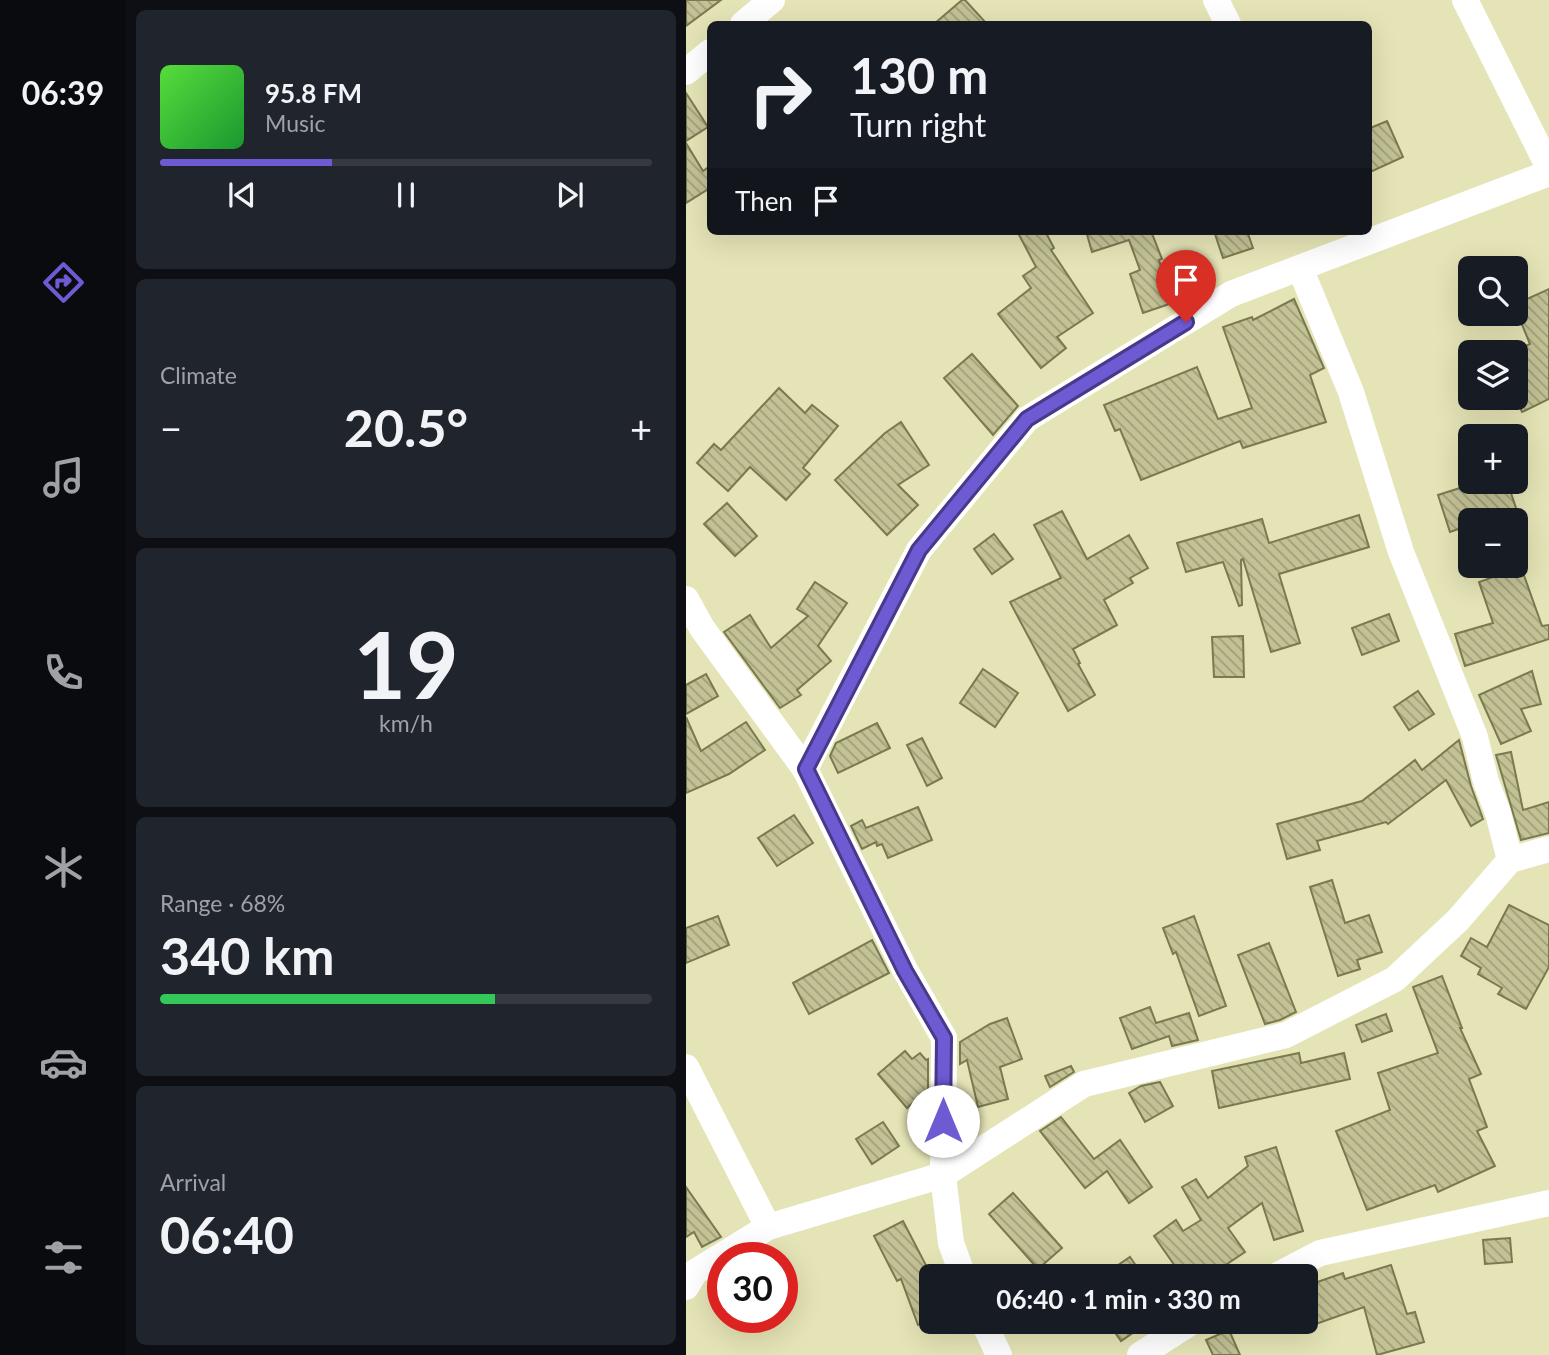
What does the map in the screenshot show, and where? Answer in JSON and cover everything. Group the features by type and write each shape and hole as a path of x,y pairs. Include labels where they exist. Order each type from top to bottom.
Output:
{"street":[{"path":"747,21 772,0"},
{"path":"1216,0 1226,21"},
{"path":"1372,230 1549,171 1465,0"},
{"path":"686,72 707,54"},
{"path":"806,769 919,550 1027,419 1231,294 1300,268 1340,241 1358,235"},
{"path":"1300,268 1351,392 1401,552 1475,737 1510,860"},
{"path":"686,599 702,628 806,769 905,971 944,1038 943,1175 951,1243 959,1264"},
{"path":"686,1287 695,1272 768,1227 943,1175 1084,1084 1286,1035 1395,979 1458,920 1510,860 1549,849"},
{"path":"686,1067 768,1227"},
{"path":"1299,1264 1320,1253 1549,1203"},
{"path":"989,1334 999,1355"},
{"path":"1140,1355 1173,1334"}],"building":[{"path":"686,0 721,0 686,26"},
{"path":"965,0 984,21 938,21"},
{"path":"686,93 707,128 686,141"},
{"path":"1387,121 1403,157 1372,171 1372,127"},
{"path":"686,143 703,171 707,168 707,190 686,203"},
{"path":"1019,235 1047,235 1054,248 1051,250 1093,313 1057,337 1066,348 1041,368 998,314 1031,288 1023,276 1036,267"},
{"path":"1087,235 1153,235 1162,259 1159,260 1172,303 1143,313 1130,274 1140,270 1129,240 1092,252"},
{"path":"1215,235 1248,235 1253,248 1223,258"},
{"path":"1549,289 1549,399 1528,409 1530,344 1523,326 1528,326 1528,299"},
{"path":"1294,299 1324,368 1310,375 1326,422 1243,448 1240,441 1141,480 1120,429 1115,431 1104,405 1197,367 1218,419 1252,408 1223,327 1252,317 1253,320"},
{"path":"972,354 1018,406 993,435 944,378"},
{"path":"779,388 805,413 812,405 838,426 803,468 810,474 786,500 750,467 728,491 697,463 714,444 721,450"},
{"path":"901,422 929,465 898,485 918,505 887,535 835,480 885,433"},
{"path":"1458,489 1458,494 1511,494 1516,508 1458,508 1458,529 1450,532 1438,495"},
{"path":"727,503 757,536 735,556 704,524"},
{"path":"1062,511 1087,559 1129,535 1148,568 1130,578 1133,583 1104,600 1117,625 1073,649 1095,695 1068,711 1010,602 1061,578 1034,525"},
{"path":"1359,515 1369,547 1279,574 1300,643 1271,652 1243,559 1242,605 1239,606 1223,562 1186,572 1177,543 1262,519 1269,543"},
{"path":"994,534 1013,559 992,574 974,549"},
{"path":"1490,578 1525,578 1542,626 1549,625 1549,639 1465,666 1455,634 1493,623 1479,582"},
{"path":"815,582 847,603 818,646 831,661 797,690 801,695 780,708 724,632 750,615 771,648 808,616 797,609"},
{"path":"1389,614 1399,641 1362,655 1352,628"},
{"path":"1243,636 1244,677 1214,677 1212,637"},
{"path":"983,669 1018,693 995,727 960,703"},
{"path":"1532,671 1541,704 1521,709 1531,731 1501,744 1479,695"},
{"path":"706,674 718,696 686,714 686,685"},
{"path":"1418,691 1434,714 1409,730 1394,707"},
{"path":"686,717 701,751 746,722 765,750 729,774 686,793"},
{"path":"877,723 890,748 838,773 830,756 836,743"},
{"path":"922,738 942,778 927,786 907,745"},
{"path":"1459,740 1483,819 1471,826 1446,780 1388,824 1386,822 1317,841 1320,850 1287,859 1277,824 1362,801 1415,760 1422,770"},
{"path":"1511,752 1523,810 1549,802 1549,833 1521,840 1496,755"},
{"path":"918,807 932,840 888,858 882,844 877,846 876,842 862,849 851,826 862,820 866,828"},
{"path":"794,815 813,843 777,866 758,838"},
{"path":"1332,880 1345,923 1369,915 1382,952 1357,960 1360,969 1338,976 1310,887"},
{"path":"1509,905 1549,925 1549,967 1526,1009 1498,994 1502,988 1478,974 1481,968 1461,956 1471,938 1487,947"},
{"path":"718,916 729,945 686,963 686,928"},
{"path":"1194,916 1226,1006 1199,1016 1176,952 1173,954 1163,928"},
{"path":"872,940 889,973 809,1014 793,983"},
{"path":"1269,943 1296,1012 1265,1024 1238,955"},
{"path":"1442,976 1460,1028 1481,1074 1469,1079 1487,1127 1477,1131 1495,1166 1438,1192 1435,1185 1367,1210 1336,1131 1390,1110 1378,1073 1438,1053 1413,987"},
{"path":"1150,1007 1156,1023 1189,1013 1198,1040 1172,1046 1169,1036 1132,1049 1120,1018"},
{"path":"1386,1014 1392,1031 1362,1042 1356,1025"},
{"path":"1007,1018 1022,1059 1000,1067 1008,1099 978,1107 967,1060 960,1064 960,1042 990,1024"},
{"path":"905,1051 912,1059 920,1053 928,1059 928,1090 907,1108 878,1074"},
{"path":"1299,1053 1301,1063 1344,1053 1350,1079 1219,1108 1212,1071"},
{"path":"1071,1066 1074,1072 1050,1087 1045,1076"},
{"path":"1160,1082 1173,1106 1145,1122 1129,1093 1141,1086"},
{"path":"1061,1117 1094,1159 1120,1140 1152,1187 1129,1203 1107,1171 1085,1188 1040,1131"},
{"path":"883,1122 899,1146 872,1164 856,1139"},
{"path":"1276,1147 1303,1231 1274,1240 1262,1203 1228,1228 1245,1252 1227,1264 1174,1264 1154,1236 1176,1220 1183,1231 1201,1220 1182,1187 1196,1179 1208,1198 1248,1166 1245,1157"},
{"path":"686,1187 721,1237 702,1247 694,1232 686,1237"},
{"path":"1013,1193 1062,1248 1044,1264 1034,1264 989,1214"},
{"path":"903,1221 925,1264 919,1264 919,1325 901,1279 897,1281 874,1236"},
{"path":"1510,1238 1512,1262 1485,1264 1483,1240"},
{"path":"1130,1257 1135,1264 1120,1264"},
{"path":"1391,1265 1407,1314 1415,1312 1424,1342 1377,1355 1364,1307 1318,1323 1318,1282 1343,1273 1345,1279"},
{"path":"1116,1334 1131,1334 1121,1341"},
{"path":"1220,1334 1231,1334 1240,1355 1213,1355 1206,1340"}],"route":[{"path":"943,1121 944,1038 905,971 806,769 919,550 1027,419 1186,322"}]}
